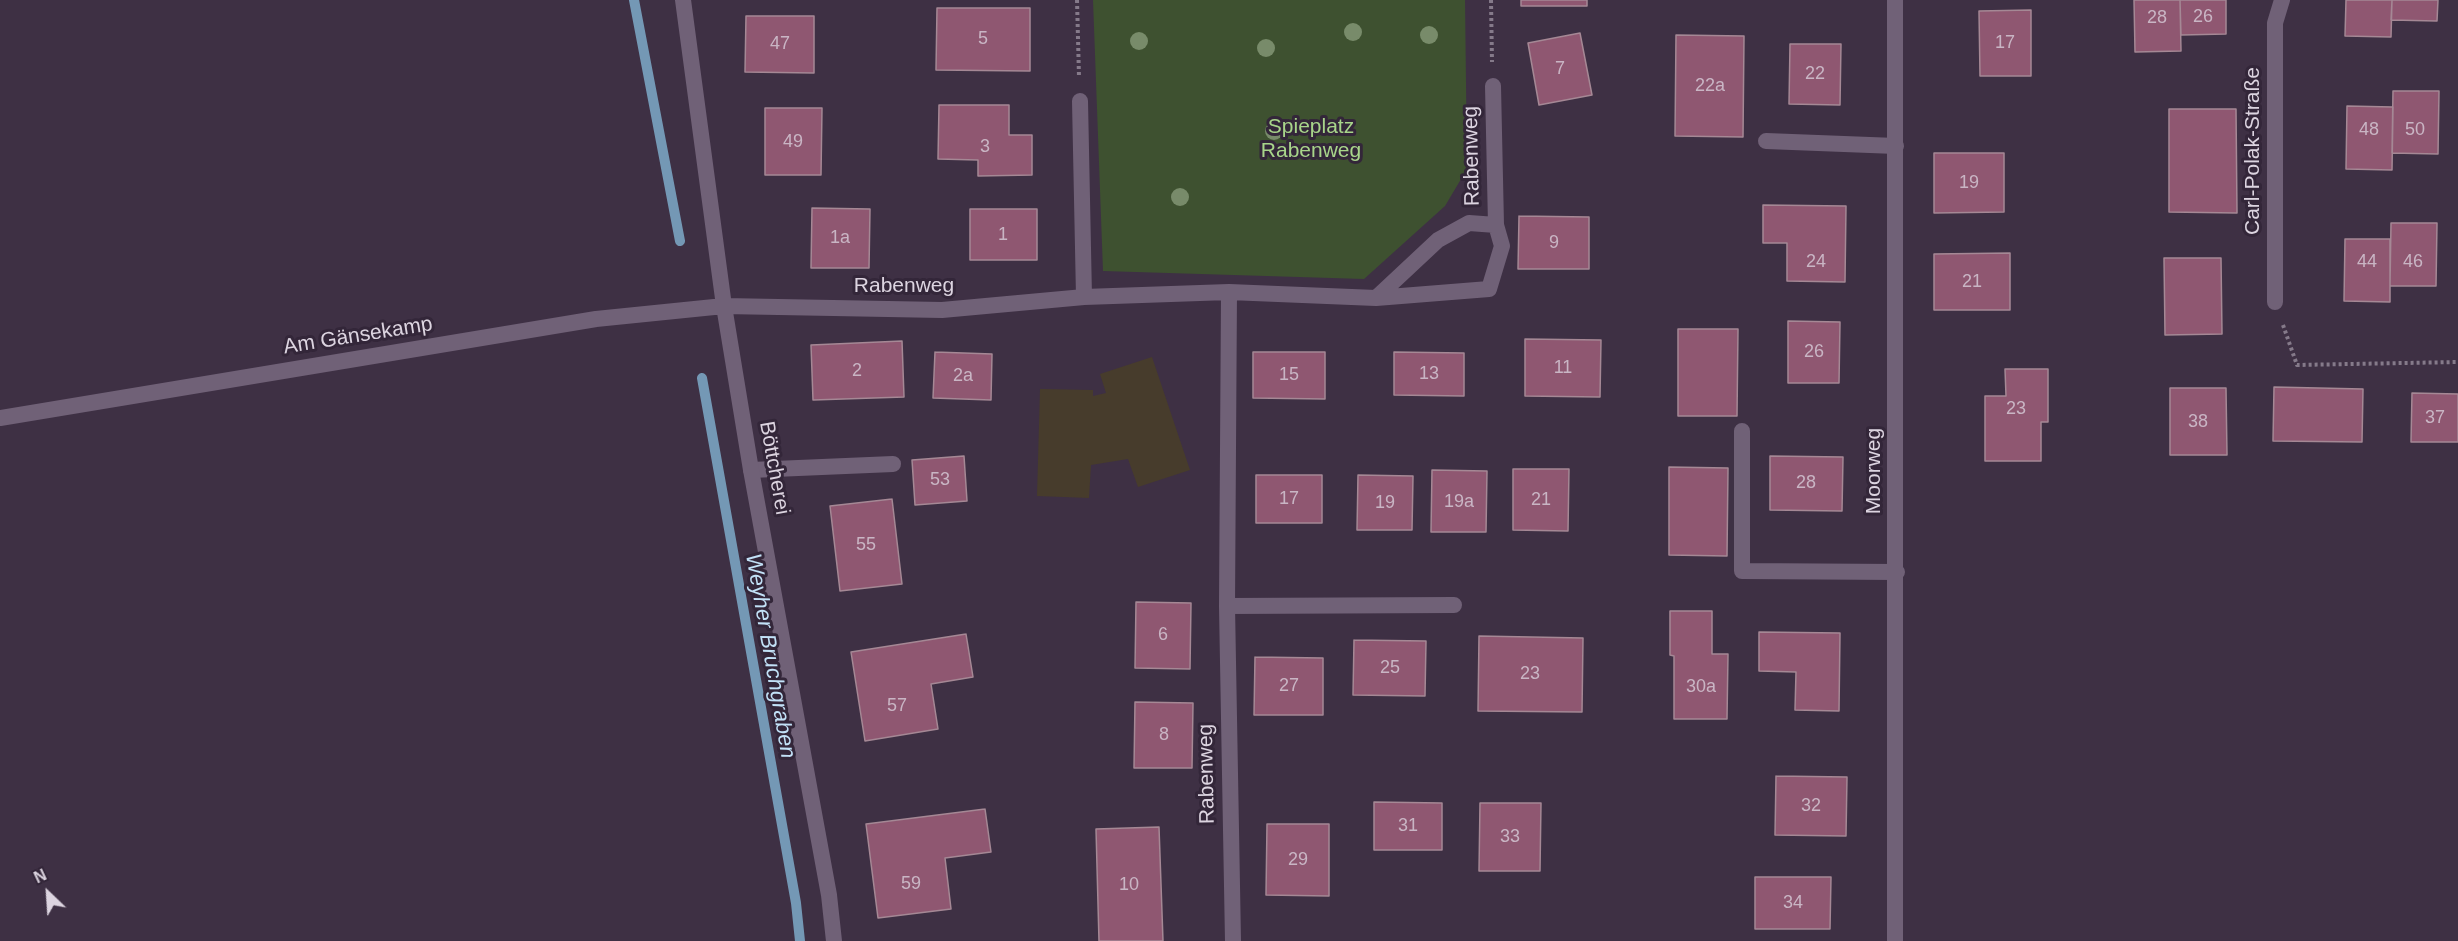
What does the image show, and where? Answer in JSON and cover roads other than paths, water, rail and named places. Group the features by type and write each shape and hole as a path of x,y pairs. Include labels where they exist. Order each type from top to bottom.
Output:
{"street":[{"name":"Böttcherei","path":"683,0 724,306 751,470 829,895 834,941"},
{"name":"Moorweg","path":"1895,0 1897,572 1895,941"},
{"name":"Carl-Polak-Straße","path":"2275,302 2275,23 2282,0"},
{"name":"Rabenweg","path":"724,306 942,310 1084,297 1229,292 1376,297 1489,289 1502,246 1496,225 1493,87"},
{"path":"1080,101 1084,297"},
{"path":"1766,141 1896,146"},
{"name":"Rabenweg","path":"1376,297 1438,240 1469,224 1496,225"},
{"name":"Rabenweg","path":"1229,292 1227,606 1233,941"},
{"name":"Am Gänsekamp","path":"0,418 596,319 724,306"},
{"path":"1742,431 1742,571 1897,572"},
{"path":"751,470 893,464"},
{"path":"1227,606 1454,605"}],"waterway":[{"name":"Weyher Bruchgraben","path":"634,0 680,241"},
{"name":"Weyher Bruchgraben","path":"702,378 796,903 800,941"}],"park label":[{"name":"Spieplatz Rabenweg","path":"1311,139"}]}
